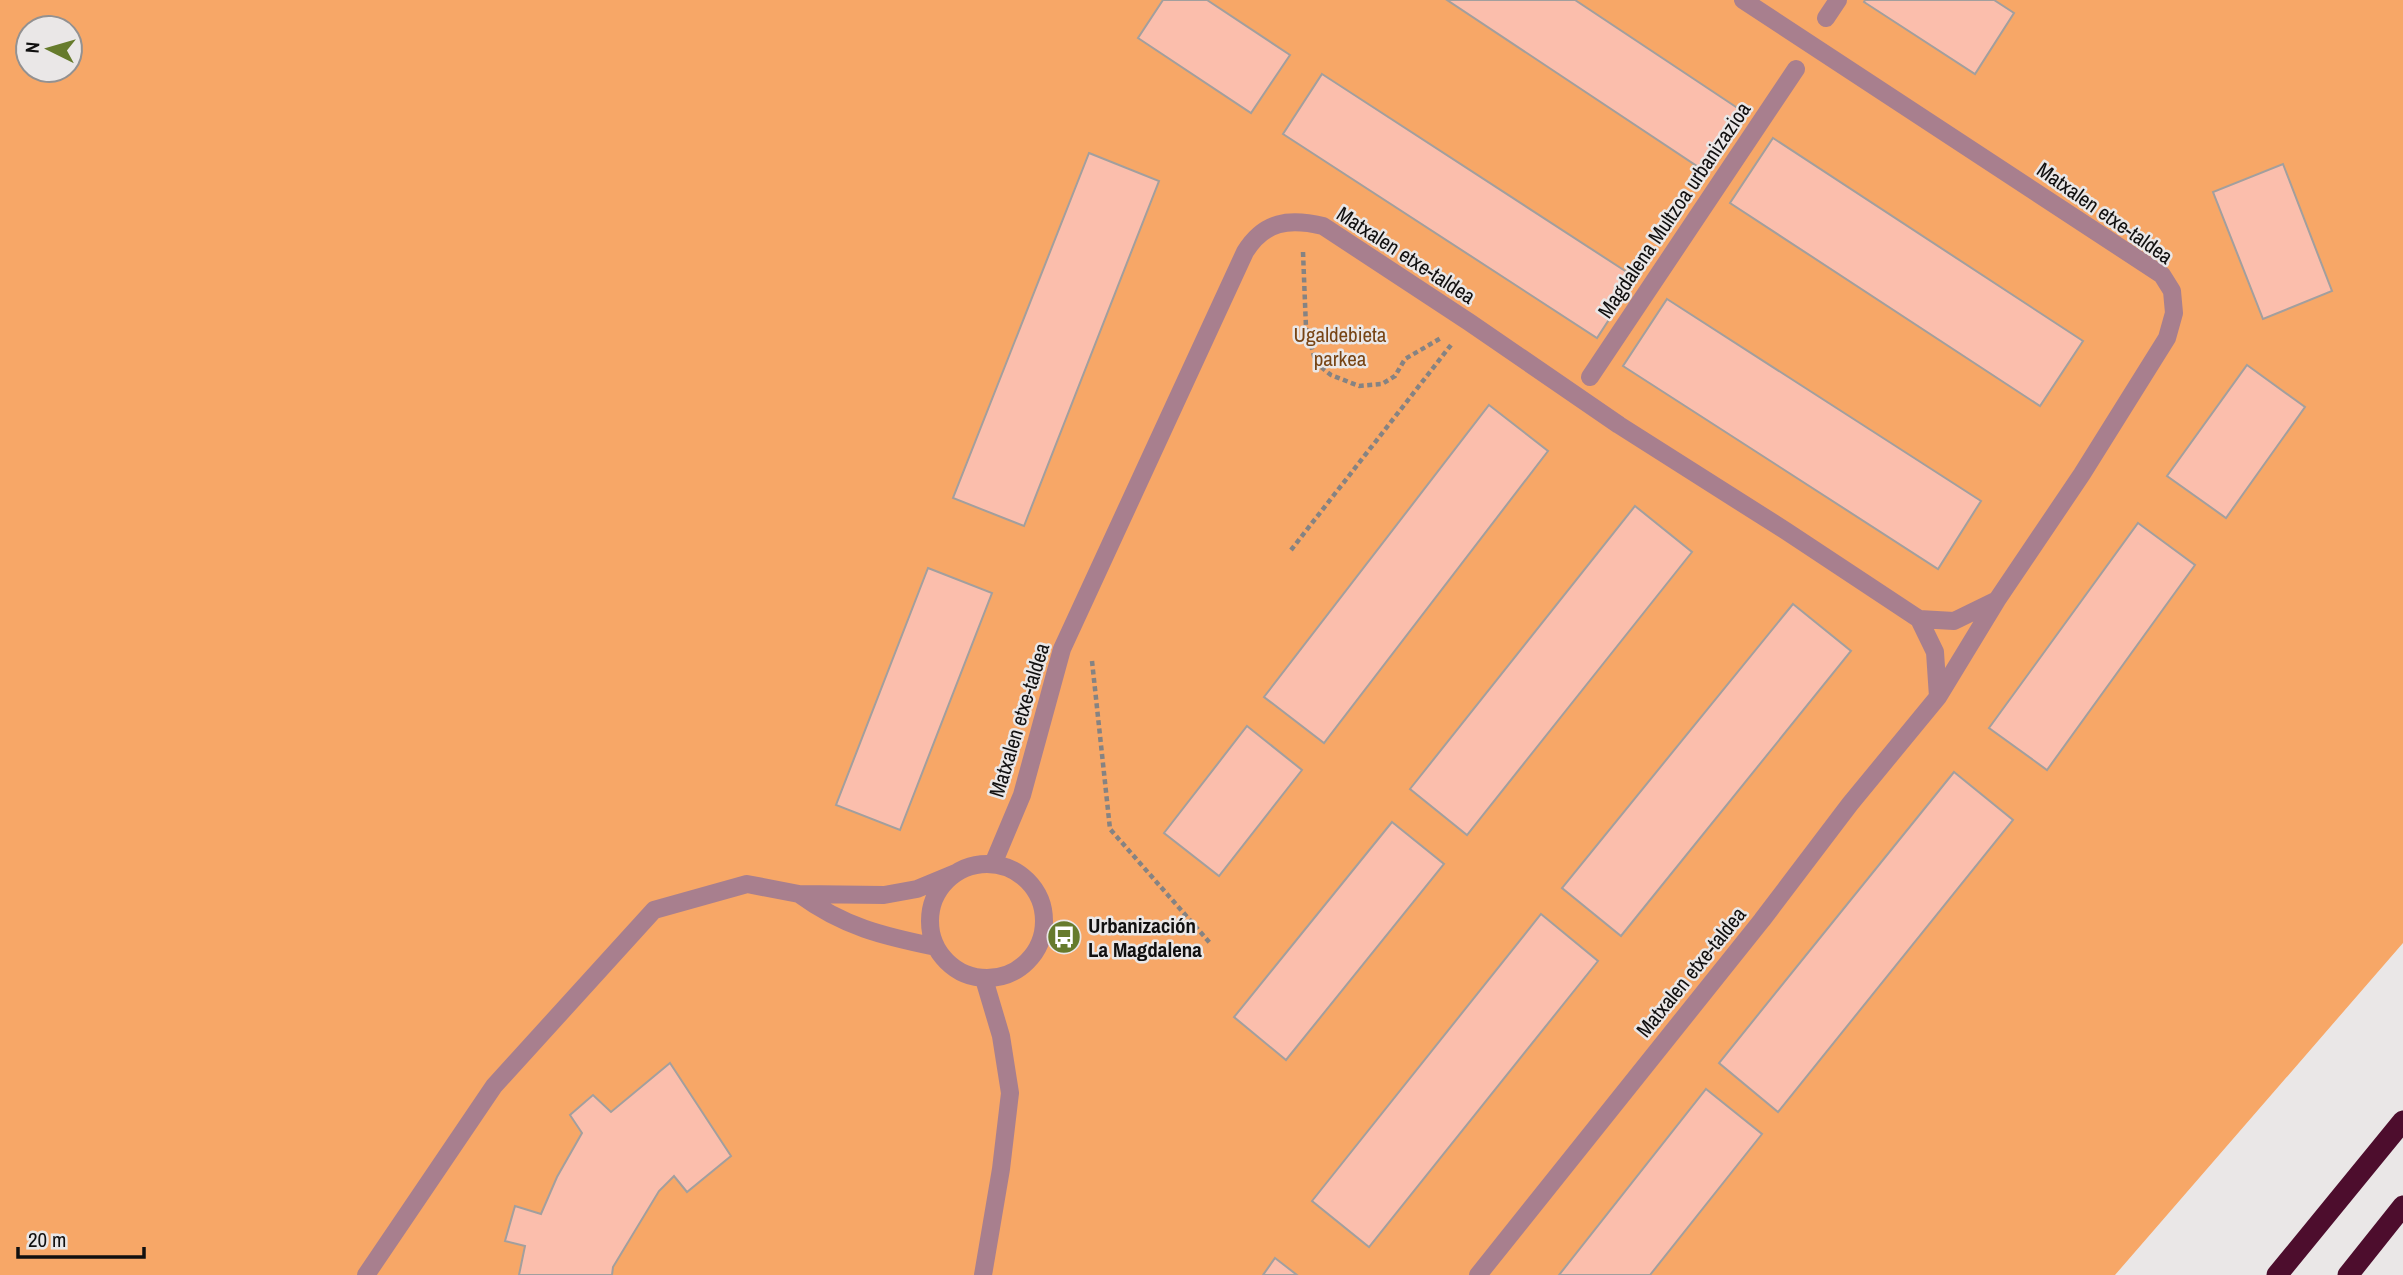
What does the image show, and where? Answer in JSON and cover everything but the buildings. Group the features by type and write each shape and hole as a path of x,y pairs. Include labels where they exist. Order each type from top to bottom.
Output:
{"highway":[{"path":"2277,1275 2403,1121"},
{"path":"2348,1275 2403,1206"}],"street":[{"name":"Matxalen etxe-taldea","path":"1478,1275 1762,920 1850,804 1938,697 1997,600 2082,474 2167,338 2174,313 2172,291 2162,275 1744,0"},
{"path":"1826,18 1838,0"},
{"name":"Magdalena Multzoa urbanizazioa","path":"1590,377 1796,69"},
{"name":"Matxalen etxe-taldea","path":"993,864 1022,796 1062,649 1245,252 1255,237 1280,224 1301,221 1322,226 1619,425 1919,619 1954,621 1997,600"},
{"path":"1919,619 1935,652 1938,697"},
{"path":"366,1275 494,1086 654,910 747,884 799,894 884,895 917,889 958,872 975,865 993,864 1012,869 1028,881 1039,897 1045,916 1043,936 1035,953 1021,968 1003,976 984,979 956,970 944,960 930,931 930,914 935,897 945,883 958,872"},
{"path":"799,894 824,912 884,937 936,947"},
{"path":"983,1275 1001,1168 1010,1093 1001,1036 984,979"}],"path":[{"path":"1301,221 1306,328 1316,363 1331,375 1359,386 1382,384 1395,376 1405,359 1469,322"},
{"path":"1292,550 1469,322"},
{"path":"1062,649 1092,661 1110,829 1210,943"}],"green space":[{"name":"Ugaldebieta parkea","path":"0,0 2403,0 2403,943 2115,1275 0,1275"}],"place":[{"name":"Urbanización La Magdalena","path":"1064,937"}]}
